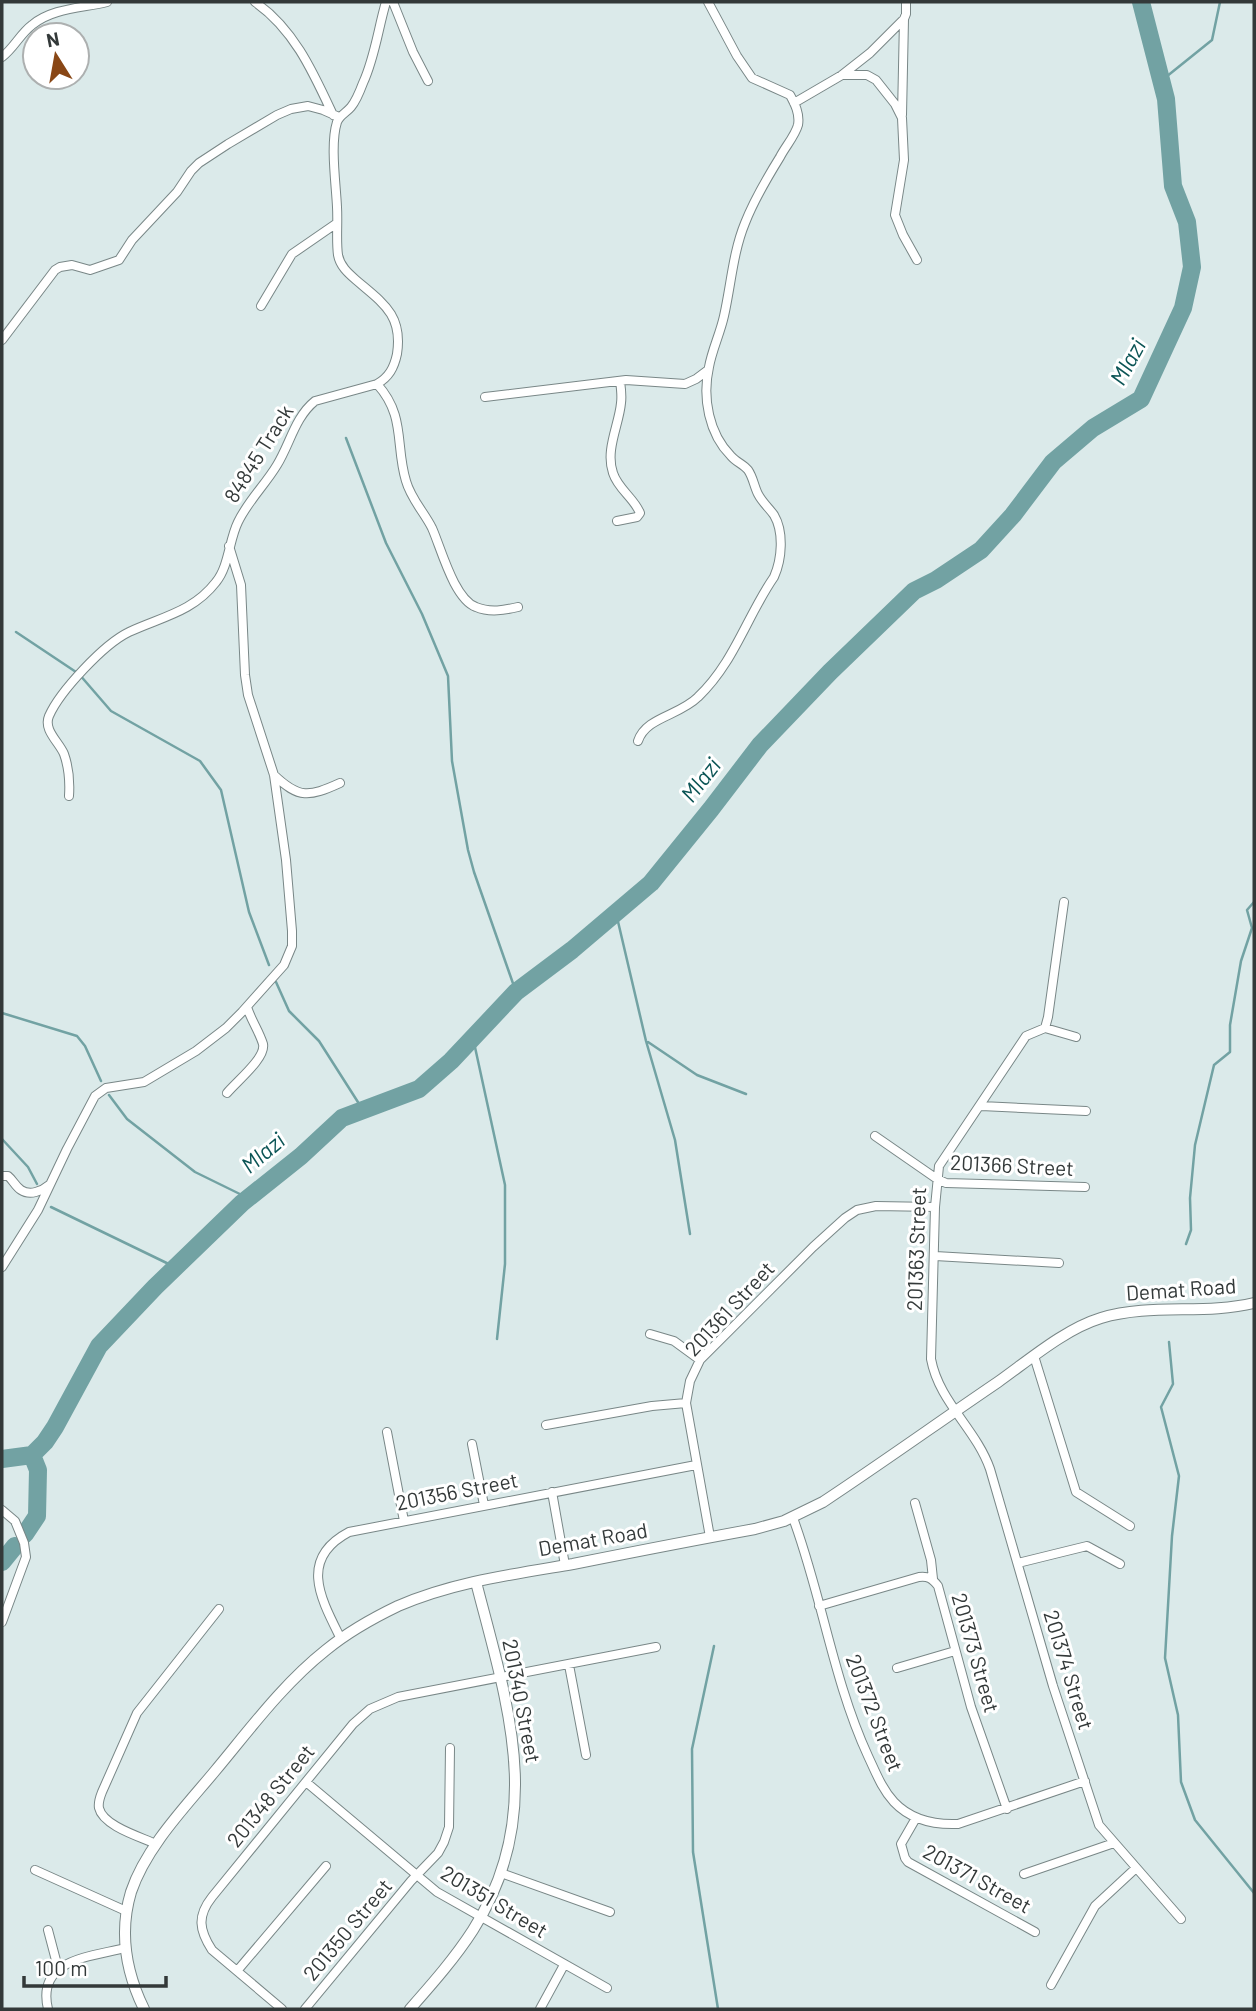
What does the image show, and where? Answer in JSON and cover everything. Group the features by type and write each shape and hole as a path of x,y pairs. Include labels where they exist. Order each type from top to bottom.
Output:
{"street":[{"path":"2,57 11,51 34,23 58,12 107,2"},
{"path":"255,2 295,41 336,116 338,257 347,272 387,308 396,323 396,358 391,372 377,384 385,393 398,424 404,475 409,490 429,522 442,557 468,603 476,608 502,610 519,607"},
{"path":"336,116 351,107 363,84 372,60 386,2"},
{"path":"393,2 428,81"},
{"path":"638,741 648,725 690,704 722,669 774,577 781,533 779,524 758,494 750,473 719,442 710,420 706,394 708,370 724,319 744,224 796,131 798,114 790,95 752,78 708,2"},
{"path":"906,2 902,118 904,160 895,215 917,260"},
{"path":"794,103 842,75 870,53 904,19"},
{"path":"842,75 867,75 876,80 895,104 902,118"},
{"path":"2,340 54,270 72,265 90,270 119,260 132,240 177,192 191,171 228,144 291,108 308,106 336,116"},
{"path":"261,306 292,254 337,223"},
{"path":"485,397 633,380 685,384 708,370"},
{"path":"617,521 637,517 640,513 616,480 611,462 621,402 620,381"},
{"name":"84845 Track","path":"69,796 70,784 63,752 47,726 49,717 71,682 117,639 181,612 217,581 236,524 279,463 309,406 315,401 377,384"},
{"path":"2,1266 38,1210 95,1096 106,1088 144,1082 156,1077 196,1051 226,1028 247,1007 284,965 292,946 286,860 274,775 248,695 241,585 229,546"},
{"path":"274,775 298,793 315,792 340,783"},
{"path":"1064,902 1045,1028 1076,1037"},
{"path":"227,1093 258,1062 264,1050 247,1007"},
{"name":"201363 Street","path":"955,1411 935,1378 931,1359 935,1207 939,1166 1026,1036 1045,1028"},
{"path":"981,1106 1086,1111"},
{"path":"876,1136 937,1179"},
{"path":"2,1176 8,1176 26,1192 41,1191 51,1183"},
{"name":"201366 Street","path":"937,1179 946,1183 1085,1187"},
{"name":"201361 Street","path":"710,1537 686,1402 690,1381 700,1360 813,1247 857,1210 876,1206 935,1207"},
{"path":"935,1256 1059,1262"},
{"name":"Demat Road","path":"144,2009 131,1979 125,1948 126,1912 136,1878 145,1860 279,1695 325,1650 341,1639 399,1606 476,1581 755,1529 793,1518 823,1502 1034,1356 1087,1324 1144,1310 1229,1307 1254,1303"},
{"path":"650,1334 674,1341 700,1360"},
{"path":"1034,1356 1076,1492 1130,1526"},
{"path":"546,1425 686,1402"},
{"name":"201374 Street","path":"955,1411 987,1460 1057,1697 1099,1825 1181,1919"},
{"path":"387,1432 404,1521"},
{"path":"472,1444 484,1505"},
{"name":"201356 Street","path":"341,1639 320,1595 318,1565 335,1539 349,1532 696,1465"},
{"path":"552,1492 565,1565"},
{"path":"915,1503 931,1560 933,1579"},
{"path":"2,1510 15,1521 24,1543 26,1557 2,1622"},
{"name":"201372 Street","path":"793,1518 846,1700 884,1790 896,1804 916,1818 936,1824 958,1824 1085,1781"},
{"path":"1018,1563 1087,1546 1120,1564"},
{"name":"201373 Street","path":"819,1606 919,1577 933,1579 971,1707 1007,1809"},
{"name":"201340 Street","path":"410,2009 457,1953 480,1917 501,1873 511,1836 516,1784 513,1738 476,1581"},
{"path":"156,1844 109,1823 102,1816 98,1805 136,1713 219,1609"},
{"name":"201348 Street","path":"282,2009 212,1950 202,1930 203,1912 212,1897 353,1724 380,1703 416,1692 656,1647"},
{"path":"897,1668 955,1651"},
{"path":"569,1665 586,1755"},
{"name":"201350 Street","path":"305,2009 411,1881 438,1853 449,1827 450,1748"},
{"name":"201351 Street","path":"306,1782 437,1892 607,1988"},
{"name":"201371 Street","path":"916,1818 901,1844 908,1862 1035,1932"},
{"path":"1024,1874 1114,1843"},
{"path":"237,1971 326,1866"},
{"path":"1051,1985 1095,1906 1136,1868"},
{"path":"35,1870 126,1912"},
{"path":"501,1873 610,1912"},
{"path":"48,1930 58,1968"},
{"path":"48,2009 47,1987 58,1968 70,1962 125,1948"},
{"path":"540,2009 564,1965"}],"waterway":[{"name":"Mlazi","path":"2,1459 32,1455 45,1442 99,1346 155,1287 242,1203 301,1156 342,1118 419,1089 451,1061 516,992 572,950 651,883 760,745 830,672 914,591 936,580 981,550 1013,515 1053,462 1093,428 1141,399 1183,308 1192,267 1187,222 1173,186 1166,99 1141,2"},
{"path":"1161,81 1212,40 1220,2"},
{"path":"346,438 386,543 422,614 448,676 452,761 468,850 516,992"},
{"path":"16,632 79,674 111,711 200,761 221,790 249,912 269,965"},
{"path":"1186,1244 1191,1230 1190,1198 1195,1145 1214,1065 1230,1052 1230,1025 1241,961 1252,928 1247,910 1254,902"},
{"path":"616,913 646,1041 675,1140 690,1234"},
{"path":"276,982 289,1011 319,1041 363,1110"},
{"path":"2,1013 77,1036 85,1046 101,1081"},
{"path":"473,1038 505,1185 505,1264 497,1339"},
{"path":"648,1042 697,1075 746,1094"},
{"path":"109,1095 127,1119 195,1172 248,1198"},
{"path":"2,1139 28,1167 37,1184"},
{"path":"51,1207 177,1268"},
{"path":"1169,1342 1173,1384 1161,1407 1179,1476 1172,1536 1165,1658 1178,1715 1181,1782 1195,1820 1254,1893"},
{"path":"25,1534 37,1516 38,1470 32,1455"},
{"path":"2,1562 15,1546"},
{"path":"714,1646 692,1749 693,1852 718,2009"}]}
